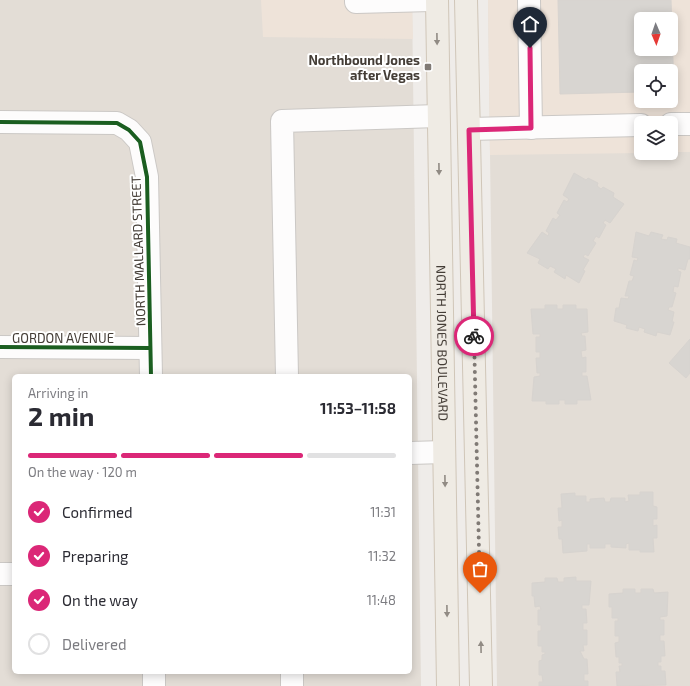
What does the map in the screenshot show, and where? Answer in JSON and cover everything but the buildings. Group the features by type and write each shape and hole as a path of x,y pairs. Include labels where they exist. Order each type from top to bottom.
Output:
{"main road":[{"name":"NORTH JONES BOULEVARD","path":"436,0 448,686"},
{"path":"466,0 481,686"},
{"path":"444,452 477,452"}],"street":[{"path":"356,0 356,2 431,0"},
{"path":"529,0 531,128"},
{"path":"287,374 282,121 438,116"},
{"name":"NORTH MALLARD STREET","path":"0,122 117,123 129,130 140,142 147,177 151,374"},
{"path":"678,124 690,124"},
{"path":"469,130 634,125"},
{"name":"GORDON AVENUE","path":"0,347 150,348"},
{"path":"412,453 444,452"},
{"path":"0,574 12,574"},
{"path":"154,674 154,686"},
{"path":"292,674 292,686"}],"shaded area":[{"path":"0,0 412,0 421,686 0,686"},
{"path":"261,0 412,0 413,39 263,37"},
{"path":"488,0 690,0 690,686 497,686"},
{"path":"488,0 690,0 690,152 678,152 678,116 634,116 634,153 490,155"}],"cycle path":[{"path":"0,122 117,123 129,130 140,142 147,177 151,374"},
{"path":"0,347 150,348"}],"way so far":[{"path":"474,336 480,593"}],"place":[{"name":"Northbound Jones after Vegas","path":"428,67"}],"route":[{"path":"474,336 469,130 531,128 530,48"}]}
